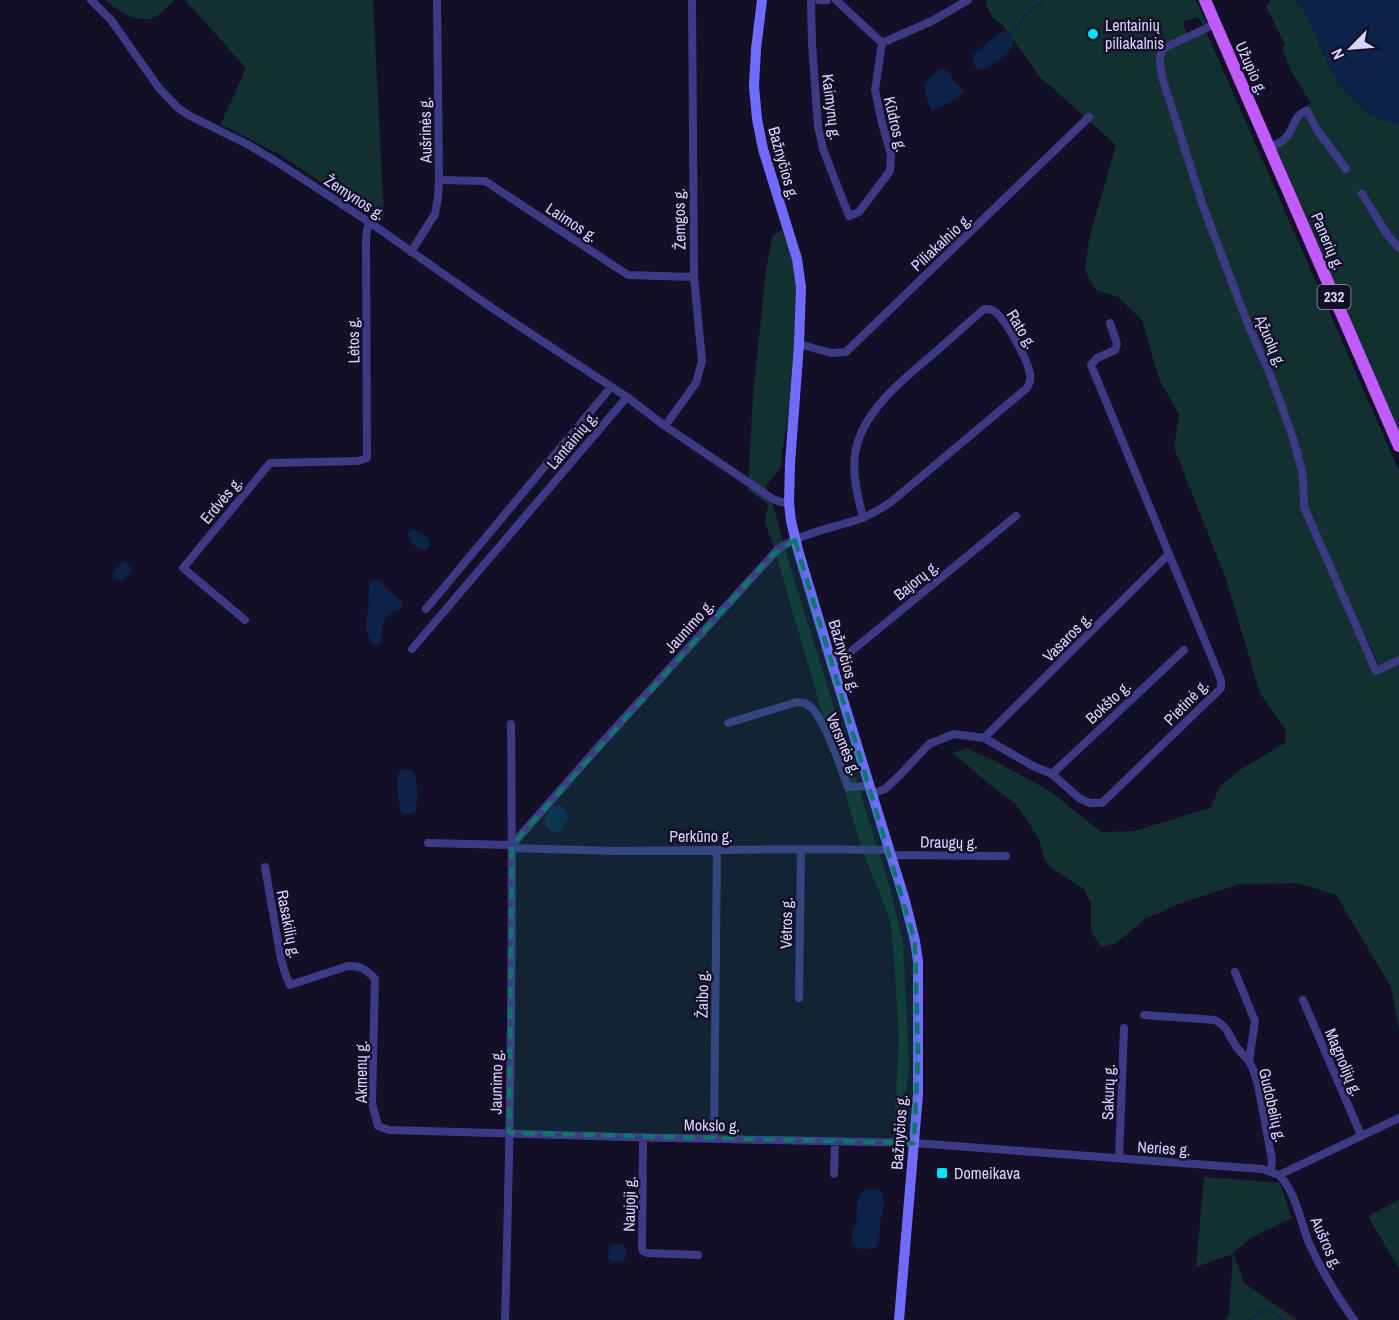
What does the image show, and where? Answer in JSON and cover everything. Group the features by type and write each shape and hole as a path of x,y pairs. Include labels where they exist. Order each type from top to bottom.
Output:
{"main road":[{"name":"Bažnyčios g.","path":"762,0 754,86 757,119 763,149 797,258 801,287 789,503 795,540 911,922 918,961 918,1070 899,1320"},
{"name":"Užupio g.","path":"1205,0 1269,148"},
{"name":"Panerių g.","path":"1269,148 1399,446"}],"street":[{"name":"Žemynos g.","path":"91,0 111,20 159,88 178,108 267,156 369,222 498,312 627,397"},
{"name":"Aušrinės g.","path":"411,252 435,214 438,197 437,0"},
{"name":"Žemgos g.","path":"665,426 696,383 702,361 694,277 692,0"},
{"name":"Kaimynų g.","path":"812,0 812,44 818,126 823,149 849,216 859,212 873,195"},
{"path":"819,0 827,0"},
{"path":"836,0 882,43 932,21 968,0"},
{"name":"Ąžuolų g.","path":"1215,24 1164,48 1160,62 1163,80 1203,206 1249,327 1272,379 1294,441 1303,475 1304,507 1376,670 1399,660"},
{"name":"Kūdros g.","path":"873,195 890,171 891,155 875,90 882,43"},
{"path":"1269,148 1287,136 1299,114 1307,111 1317,130 1347,169"},
{"name":"Piliakalnio g.","path":"799,344 831,353 846,352 1089,117"},
{"name":"Laimos g.","path":"439,180 485,181 628,275 694,277"},
{"path":"1362,194 1387,234 1399,248"},
{"name":"Lėtos g.","path":"367,458 366,230 369,222"},
{"name":"Rato g.","path":"795,540 863,518 891,502 1027,388 1030,382 1029,369 1014,337 995,311 984,309 893,388 874,413 862,432 854,456 856,486 863,518"},
{"name":"Pietinė g.","path":"871,790 885,789 929,744 954,734 984,738 1033,766 1052,774 1079,798 1090,804 1102,803 1221,688 1221,680 1091,365 1097,358 1115,350 1117,344 1110,323"},
{"path":"426,609 611,387"},
{"path":"627,397 665,426 773,499 789,503"},
{"name":"Lantainių g.","path":"412,649 627,397"},
{"name":"Erdvės g.","path":"245,620 183,568 270,463 358,461 367,458"},
{"name":"Bajorų g.","path":"832,664 843,658 1016,516"},
{"name":"Jaunimo g.","path":"512,847 599,746 771,556 795,540"},
{"name":"Vasaros g.","path":"984,738 1168,555"},
{"name":"Bokšto g.","path":"1052,774 1184,650"},
{"name":"Versmės g.","path":"729,723 797,702 806,704 815,710 822,721 848,787 871,790"},
{"name":"Jaunimo g.","path":"505,1320 512,847 510,724"},
{"name":"Perkūno g.","path":"428,843 614,851 801,849 890,853"},
{"name":"Vėtros g.","path":"799,998 801,849"},
{"name":"Žaibo g.","path":"714,1138 717,850"},
{"name":"Draugų g.","path":"890,853 1006,856"},
{"name":"Rasakilių g.","path":"265,867 283,966 290,985"},
{"name":"Akmenų g.","path":"290,985 348,966 362,968 370,972 375,979 372,1103 378,1126 401,1131 509,1133"},
{"path":"1235,972 1255,1021 1249,1061"},
{"name":"Magnolijų g.","path":"1303,1000 1361,1135"},
{"name":"Gudobelių g.","path":"1144,1015 1215,1020 1226,1029 1237,1048 1249,1061 1258,1085 1275,1173"},
{"name":"Sakurų g.","path":"1119,1158 1124,1028"},
{"path":"1275,1173 1399,1118"},
{"name":"Mokslo g.","path":"509,1133 914,1143"},
{"name":"Naujoji g.","path":"643,1137 643,1251 698,1255"},
{"path":"834,1174 835,1141"},
{"name":"Neries g.","path":"914,1143 1262,1169 1275,1173"},
{"name":"Aušros g.","path":"1275,1173 1286,1183 1314,1253 1352,1319"}],"highlighted area":[{"path":"795,540 915,941 918,1058 914,1143 509,1133 512,845 771,556"}],"green space":[{"path":"104,0 175,0 157,16 143,20 129,16"},
{"path":"185,0 373,0 384,217 382,221 282,156 221,124 246,68"},
{"path":"986,0 1196,0 1207,24 1204,25 1197,17 1183,22 1186,34 1159,46 1158,61 1249,330 1247,333 1259,355 1291,439 1300,475 1302,508 1374,674 1399,664 1399,1030 1391,987 1336,895 1298,883 1240,884 1181,903 1145,919 1116,943 1101,947 1091,931 1091,903 1084,889 1050,867 1044,858 1039,839 1016,804 953,753 967,748 997,762 1050,791 1101,832 1134,831 1210,808 1220,786 1241,769 1285,743 1286,731 1260,693 1226,579 1174,448 1179,414 1159,379 1142,320 1118,297 1096,290 1085,271 1089,239 1116,145 1040,77 1002,24 993,18 986,5"},
{"path":"1270,0 1295,0 1304,11 1341,87 1370,115 1399,125 1399,437 1274,142 1286,133 1298,111 1311,103 1291,71 1282,48 1285,45 1266,6 1271,3"},
{"path":"1206,31 1399,471 1399,657 1379,665 1306,508 1304,473 1258,340 1207,211 1166,85 1163,60 1166,52"},
{"path":"782,230 792,259 796,287 794,344 789,411 781,468 766,485 889,885 903,942 909,1066 900,1142 893,1142 899,1040 890,919 862,850 765,522 768,504 748,490 753,395 766,269 773,235"},
{"path":"1204,1177 1280,1183 1292,1218 1249,1239 1233,1253 1244,1283 1297,1320 1225,1320 1229,1316 1233,1254 1196,1267"},
{"path":"1399,1200 1399,1269 1368,1216"}],"water":[{"path":"1295,0 1399,0 1399,125 1370,115 1341,87 1304,11"},
{"path":"1003,31 1013,41 1012,46 996,62 979,70 973,64 973,55"},
{"path":"941,69 948,71 964,92 932,111 926,98 925,87 930,78"},
{"path":"416,530 430,541 425,551 410,540 408,534"},
{"path":"123,561 132,569 122,581 112,574"},
{"path":"376,579 402,602 403,606 388,616 380,643 375,645 367,633 366,624 369,584"},
{"path":"402,769 413,770 417,785 415,812 407,814 400,808 398,796 398,773"},
{"path":"560,805 567,812 568,819 561,831 554,832 547,827 544,817 552,807"},
{"path":"870,1189 882,1191 884,1208 878,1245 876,1248 863,1249 855,1246 851,1240 857,1220 859,1198 863,1191"},
{"path":"616,1243 623,1244 626,1255 623,1261 613,1263 608,1258 609,1246"}],"waterway":[{"path":"1010,36 1023,18 1043,0"},
{"path":"1249,1320 1268,1309 1283,1320"}],"place":[{"name":"Lentainių piliakalnis","path":"1093,34"},
{"name":"Domeikava","path":"942,1173"}]}
